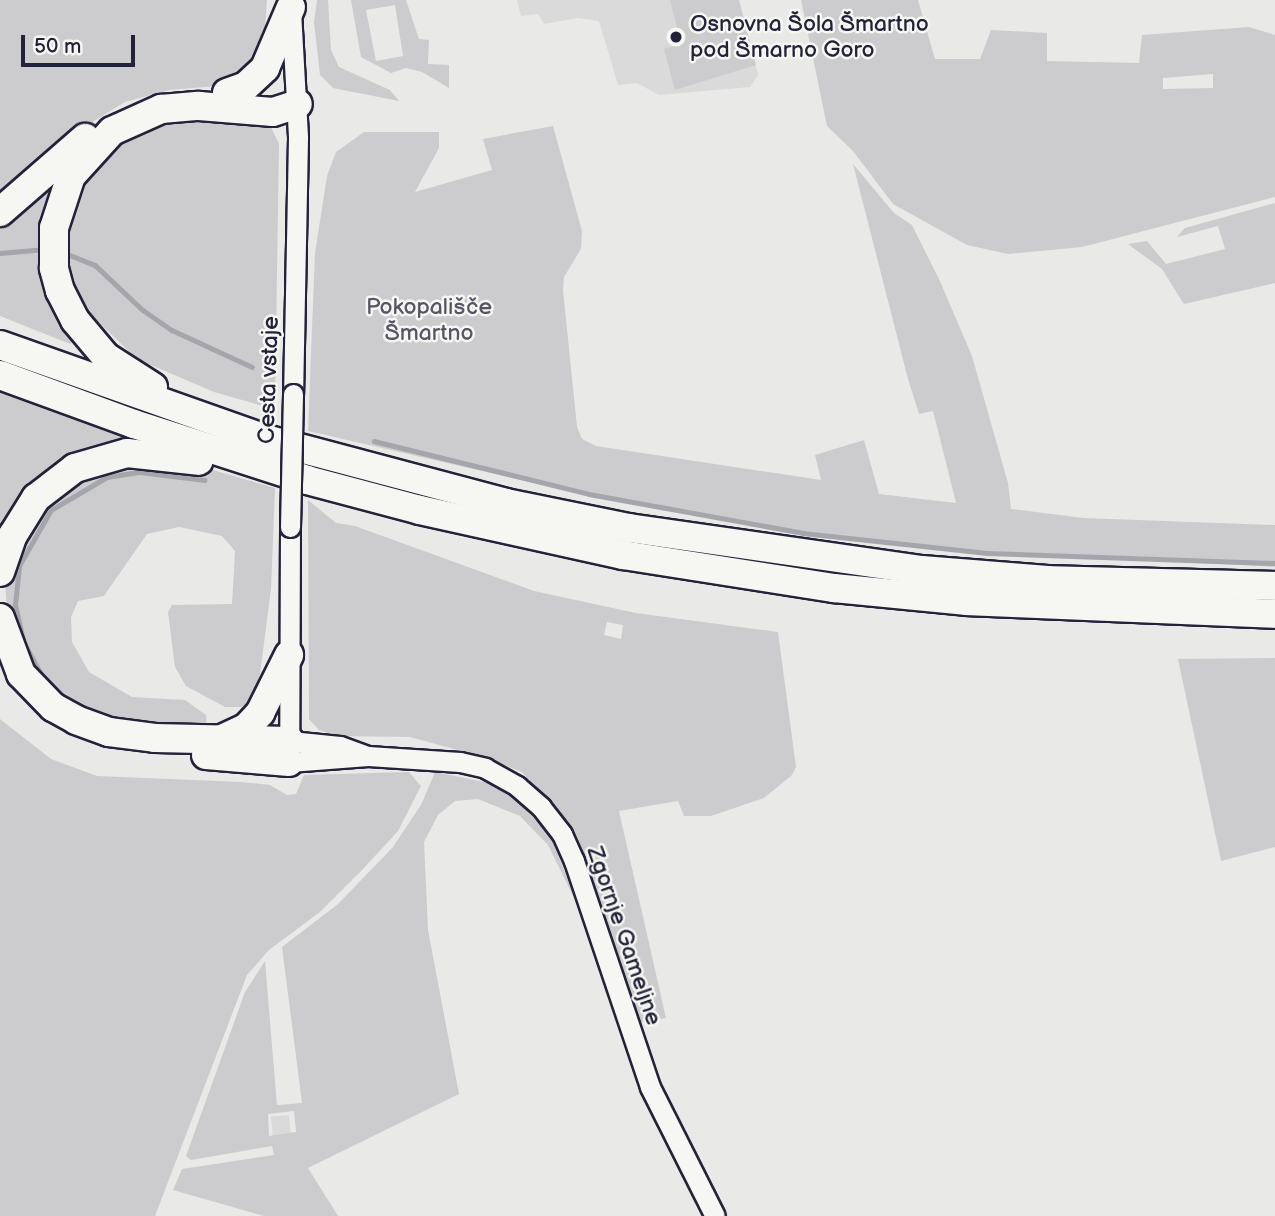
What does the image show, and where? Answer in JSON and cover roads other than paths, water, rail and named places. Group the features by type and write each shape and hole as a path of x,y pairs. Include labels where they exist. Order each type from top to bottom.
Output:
{"highway":[{"path":"227,93 246,86 265,68 291,4"},
{"path":"0,212 76,145 129,107 166,96 227,93 273,94 298,104"},
{"path":"208,421 182,397 116,367 75,320 54,268 60,200 86,156 112,131 138,116 184,106 272,112 298,104"},
{"path":"0,345 208,421 506,503 713,542 922,570 1048,580 1275,586"},
{"path":"0,375 134,424 307,480 501,529 759,578 1036,607 1275,614"},
{"path":"0,572 13,535 36,498 67,472 107,456 168,455 253,477 307,480"},
{"path":"0,618 21,674 64,714 120,733 219,740 290,751"},
{"path":"219,740 246,728 260,713 289,655"},
{"path":"0,660 34,705 82,737 135,748 290,751"}],"street":[{"name":"Cesta vstaje","path":"290,751 290,527 298,104 291,4"},
{"name":"Zgornje Gameljne","path":"290,751 426,758 485,768 517,786 562,834 650,1087 715,1216"}],"waterway":[{"path":"0,253 37,250"},
{"path":"65,253 95,265 143,310 172,330 252,367"},
{"path":"374,441 589,494 803,533 987,553 1275,563"},
{"path":"43,678 24,644 15,605 19,566 51,510 107,477 140,472 205,480"}],"place":[{"name":"Osnovna Šola Šmartno pod Šmarno Goro","path":"676,37"}],"park label":[{"name":"Pokopališče Šmartno","path":"429,320"}]}
